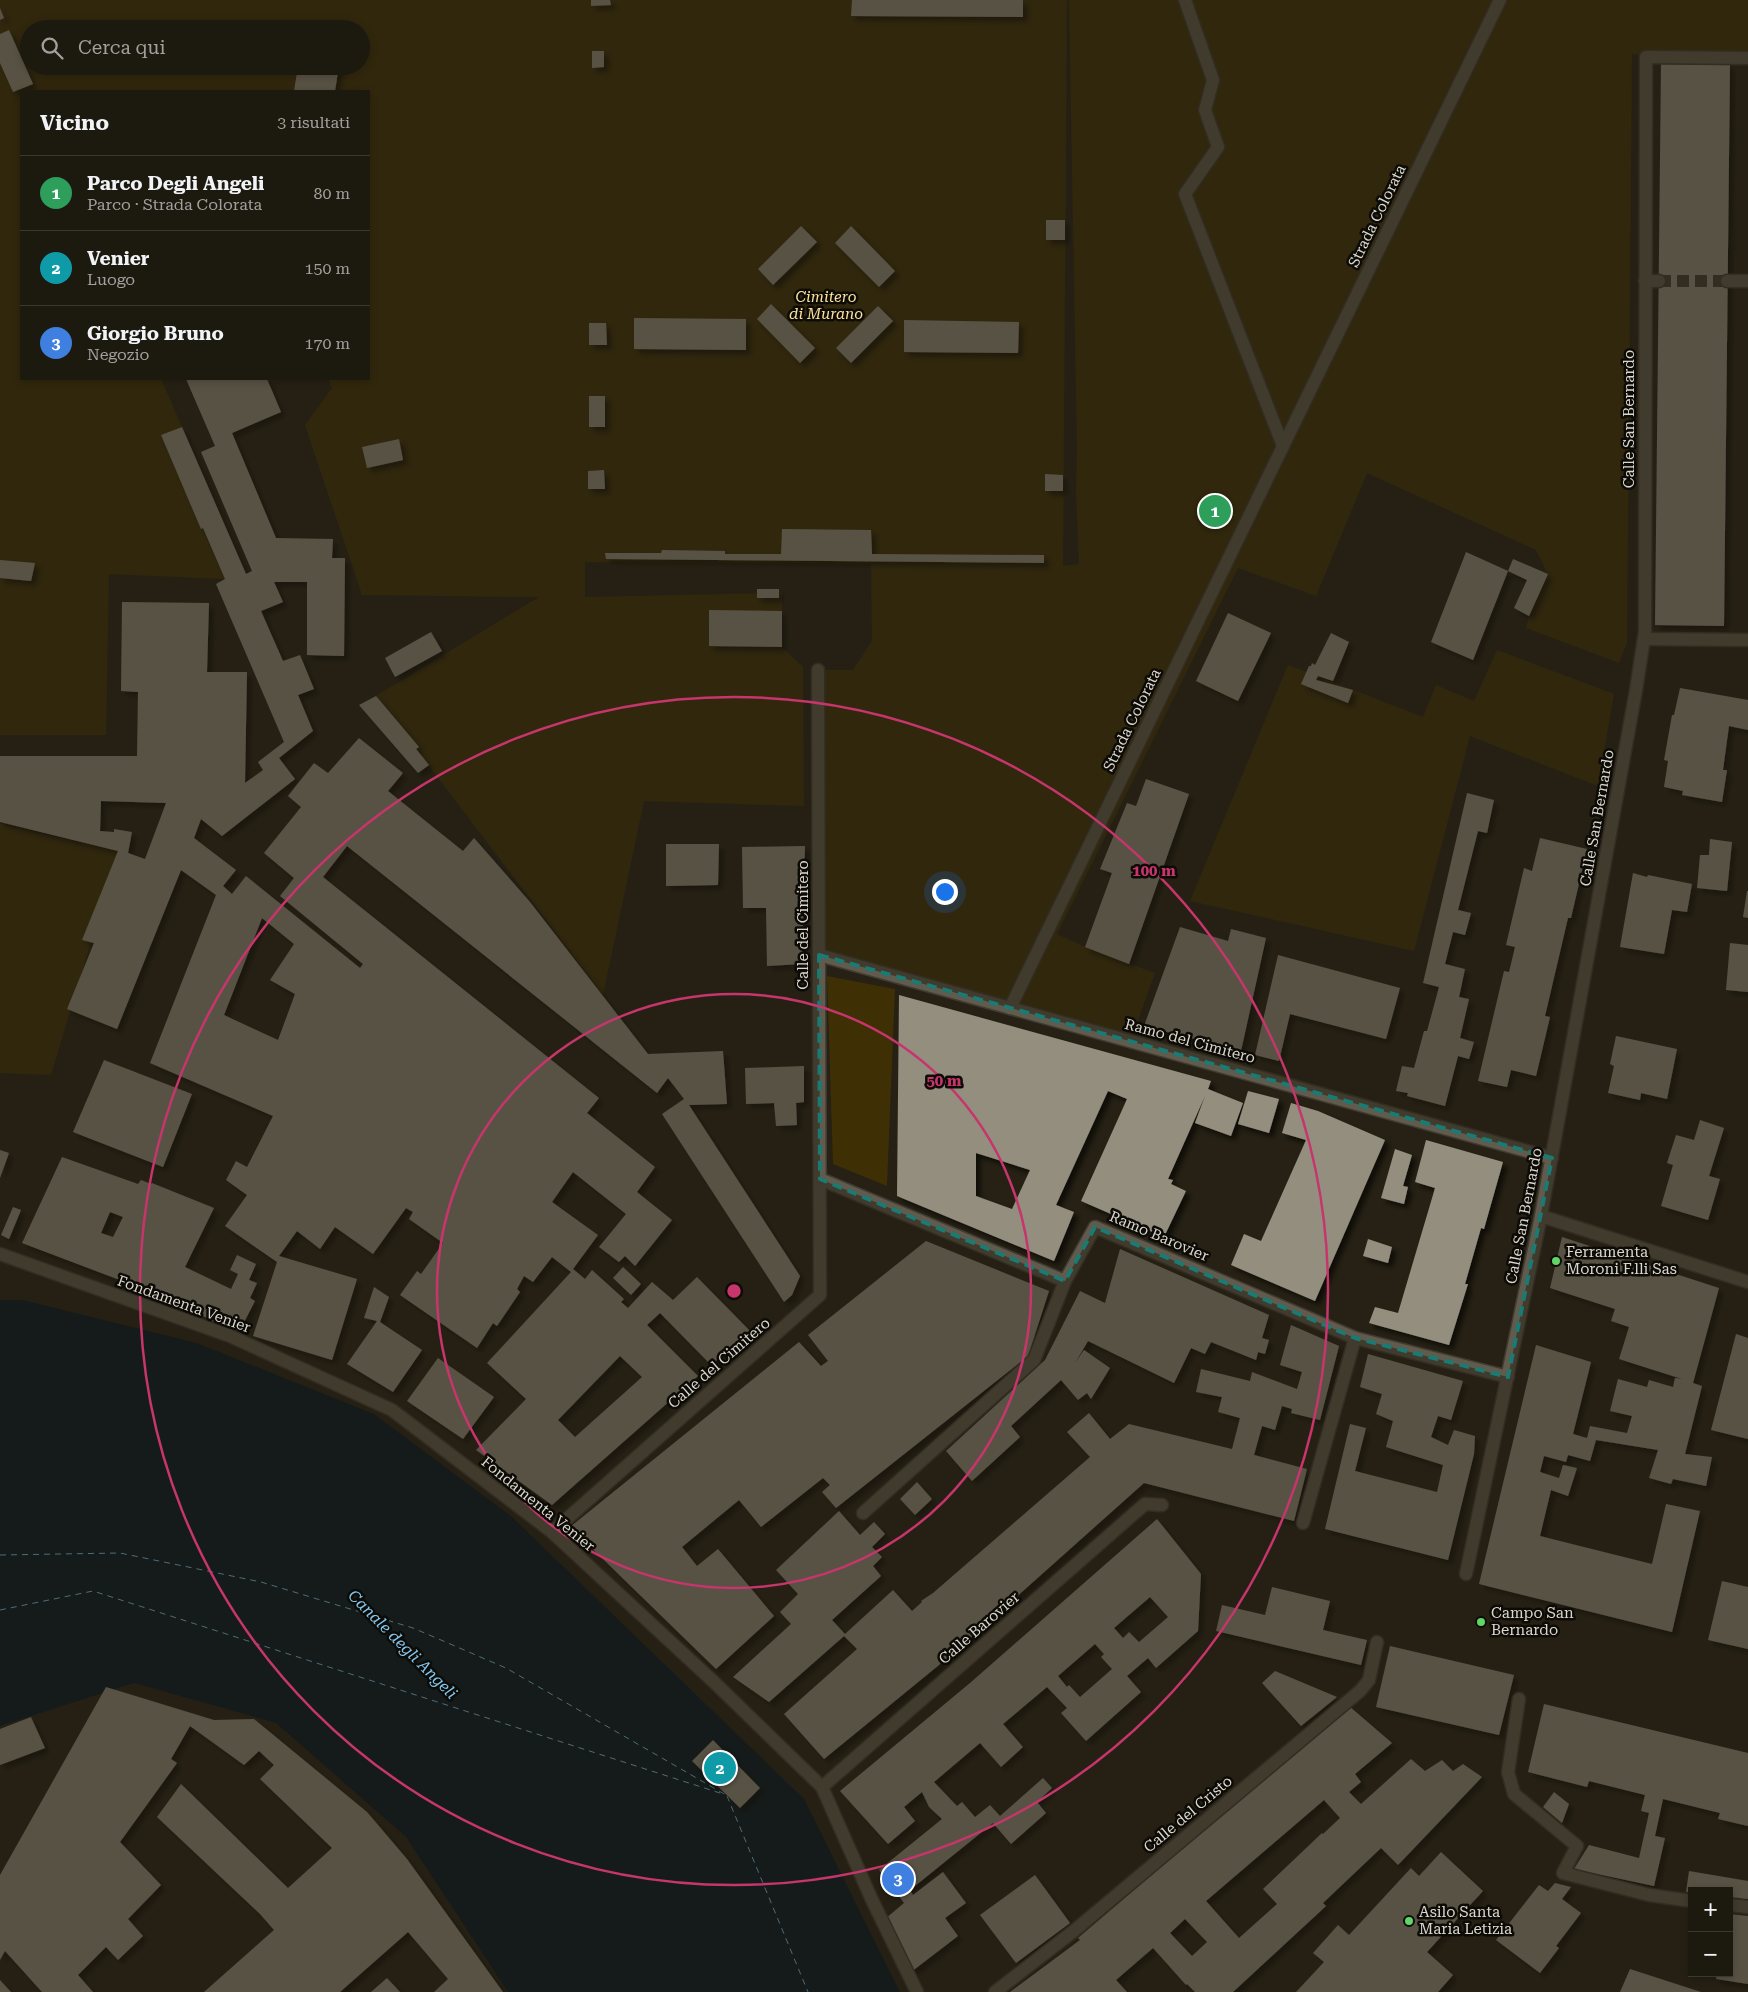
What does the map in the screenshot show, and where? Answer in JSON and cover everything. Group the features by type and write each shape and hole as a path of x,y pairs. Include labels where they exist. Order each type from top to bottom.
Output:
{"street":[{"path":"1185,0 1213,80 1205,110 1218,147 1185,194 1283,446"},
{"name":"Strada Colorata","path":"1010,1008 1500,0"},
{"name":"Calle San Bernardo","path":"1466,1574 1542,1216 1644,639 1646,57 1748,58"},
{"path":"1645,281 1659,281"},
{"path":"1726,281 1748,281"},
{"path":"1644,639 1748,640"},
{"name":"Calle del Cimitero","path":"552,1532 820,1295 818,670"},
{"name":"Ramo del Cimitero","path":"819,955 1552,1158"},
{"path":"820,1179 1065,1281"},
{"path":"1542,1216 1748,1282"},
{"name":"Ramo Barovier","path":"863,1513 1034,1360 1065,1281 1095,1227 1355,1338 1508,1377"},
{"name":"Fondamenta Venier","path":"0,1254 230,1336 392,1410 552,1532 715,1683 822,1787 872,1900 917,1992"},
{"path":"1303,1523 1355,1338"},
{"name":"Calle Barovier","path":"822,1787 1145,1504 1162,1505"},
{"name":"Calle del Cristo","path":"995,1992 1075,1930 1360,1690 1369,1680 1377,1642"},
{"path":"1519,1699 1508,1772 1514,1794 1577,1846 1563,1873 1649,1895 1688,1900"},
{"path":"1733,1905 1748,1907"}],"highlighted area":[{"path":"819,955 1552,1158 1508,1377 1355,1338 1095,1227 1065,1281 820,1179"}],"green space":[{"name":"Cimitero di Murano","path":"0,0 1067,0 1063,566 1079,564 1076,492 1077,448 1069,0 1748,0 1748,57 1632,54 1627,643 1619,663 1526,628 1529,616 1548,574 1536,550 1367,473 1316,596 1238,568 1057,934 1085,947 1155,973 1130,1042 819,955 818,670 853,670 872,641 871,564 585,562 585,597 782,593 782,647 803,667 804,806 644,801 603,995 376,696 539,597 362,595 305,425 332,388 328,380 370,380 370,90 20,90 20,380 161,380 182,427 161,436 225,579 109,574 106,735 0,735"},
{"path":"1497,650 1614,694 1598,786 1470,736 1414,951 1190,901 1288,665 1423,717 1436,685 1474,701"},
{"path":"0,824 118,851 51,1075 0,1073"},
{"path":"827,976 895,989 887,1186 833,1164"}],"water":[{"name":"Canale degli Angeli","path":"0,1300 23,1300 197,1343 374,1414 511,1516 804,1799 900,1992 508,1992 406,1837 276,1723 134,1683 0,1726"}],"building":[{"path":"591,0 610,0 611,5 591,6"},
{"path":"852,0 1023,0 1023,17 851,16"},
{"path":"0,8 4,18 0,20"},
{"path":"9,30 20,55 20,75 29,75 33,84 13,92 0,63 0,34"},
{"path":"592,51 604,51 604,67 592,68"},
{"path":"1661,64 1730,65 1724,626 1655,625"},
{"path":"297,75 338,75 335,90 294,90"},
{"path":"1046,220 1065,220 1065,240 1046,240"},
{"path":"801,226 817,242 773,285 758,269"},
{"path":"851,226 895,271 879,287 835,243"},
{"path":"771,304 815,348 800,363 757,319"},
{"path":"878,306 893,321 851,363 836,348"},
{"path":"634,318 746,319 746,350 634,349"},
{"path":"904,320 1019,322 1018,353 904,352"},
{"path":"589,323 606,323 607,345 589,345"},
{"path":"186,380 267,380 281,412 232,433 276,538 333,539 332,558 345,558 344,656 307,655 307,582 274,582 283,602 261,611 283,661 300,655 314,689 298,695 313,731 279,758 295,779 222,836 201,819 194,838 236,870 223,886 232,894 246,876 360,968 363,964 280,896 294,878 264,853 301,807 288,796 314,763 328,773 359,738 403,773 388,791 463,851 474,838 530,902 648,1054 723,1051 727,1104 689,1105 800,1276 792,1295 784,1302 662,1114 684,1099 668,1078 657,1093 347,846 323,877 599,1098 587,1113 655,1167 637,1192 672,1220 635,1266 625,1256 619,1262 599,1247 626,1214 573,1172 552,1202 598,1235 573,1269 585,1279 592,1270 624,1299 621,1302 628,1308 652,1282 673,1300 697,1277 750,1331 711,1365 660,1313 647,1325 698,1376 552,1505 476,1450 526,1399 487,1363 571,1272 552,1257 533,1282 524,1276 517,1289 520,1292 497,1326 493,1323 477,1348 400,1295 417,1271 421,1274 443,1243 409,1219 413,1212 406,1208 373,1254 335,1227 320,1249 297,1231 279,1256 357,1279 332,1360 253,1336 277,1262 225,1226 247,1195 226,1180 236,1161 247,1167 273,1116 150,1063 216,895 181,870 117,1029 67,1009 94,943 82,940 118,851 0,822 0,756 137,756 138,692 121,691 122,602 209,603 207,672 247,672 245,783 263,770 258,762 284,742 216,584 225,579 203,528 201,529 161,435 182,427 246,574 252,571 201,452 215,446","holes":["101,801 166,803 145,859 128,853 132,832 114,829 114,832 100,831","262,918 294,944 270,980 295,994 278,1040 224,1015","620,1356 642,1377 575,1437 558,1420"]},
{"path":"589,396 605,396 605,427 589,427"},
{"path":"399,439 403,460 367,468 362,447"},
{"path":"604,470 605,489 588,489 588,471"},
{"path":"1045,474 1063,475 1063,491 1045,491"},
{"path":"782,529 871,530 872,554 1044,555 1044,563 606,559 605,553 661,553 662,550 725,551 725,554 781,554"},
{"path":"1466,552 1508,571 1473,660 1431,642"},
{"path":"1513,559 1548,574 1529,616 1514,608 1527,580 1508,571"},
{"path":"0,560 35,563 31,581 0,578"},
{"path":"757,589 779,589 779,598 757,598"},
{"path":"709,610 782,611 782,647 709,646"},
{"path":"1228,613 1271,633 1238,701 1196,681"},
{"path":"431,632 442,651 395,677 385,658"},
{"path":"1331,633 1349,642 1333,681 1318,676 1316,680 1353,690 1348,703 1301,684 1309,666 1312,663 1315,665"},
{"path":"1680,688 1748,700 1748,730 1729,726 1723,770 1727,770 1722,802 1682,795 1683,791 1664,787 1668,761 1664,760 1672,715 1674,715"},
{"path":"376,696 419,747 416,749 429,765 418,773 359,705"},
{"path":"1146,779 1189,794 1129,964 1085,947 1112,873 1100,869 1127,803 1136,806"},
{"path":"1467,793 1494,800 1487,833 1478,831 1458,910 1471,913 1465,935 1453,932 1445,964 1465,969 1459,997 1469,999 1460,1038 1474,1042 1469,1059 1458,1056 1445,1106 1407,1096 1408,1093 1396,1091 1402,1066 1414,1068 1424,1031 1427,1031 1439,987 1423,983"},
{"path":"1540,838 1587,849 1571,918 1568,918 1545,1016 1550,1017 1536,1076 1511,1070 1507,1087 1478,1081 1504,971 1509,972 1515,947 1506,945 1524,868 1532,871"},
{"path":"1710,839 1732,842 1727,891 1697,888 1700,855 1709,855"},
{"path":"666,844 719,844 718,885 666,886"},
{"path":"805,846 802,964 767,966 766,908 743,908 742,847"},
{"path":"1633,873 1692,884 1687,912 1672,910 1664,954 1620,947"},
{"path":"1748,891 1748,918 1743,917"},
{"path":"1180,927 1228,941 1231,929 1266,938 1241,1051 1144,1026"},
{"path":"1730,943 1748,945 1748,992 1726,990"},
{"path":"1278,955 1400,988 1386,1039 1290,1014 1279,1061 1255,1055"},
{"path":"899,995 1211,1081 1208,1089 1243,1103 1231,1136 1195,1123 1205,1096 1168,1179 1173,1180 1171,1184 1186,1191 1164,1237 1081,1201 1127,1099 1108,1091 1056,1205 1074,1212 1054,1261 897,1196","holes":["976,1153 1030,1170 1012,1209 976,1196"]},
{"path":"1616,1036 1677,1049 1667,1099 1641,1093 1640,1100 1608,1093 1614,1066 1610,1064"},
{"path":"104,1060 192,1094 163,1167 73,1132"},
{"path":"804,1066 804,1102 796,1103 797,1125 776,1126 774,1103 746,1104 745,1068"},
{"path":"1248,1091 1279,1099 1269,1133 1238,1124"},
{"path":"1291,1103 1318,1111 1385,1140 1315,1301 1231,1265 1244,1234 1261,1241 1306,1140 1282,1133"},
{"path":"1700,1120 1724,1128 1709,1176 1720,1179 1708,1220 1661,1206 1673,1165 1667,1163 1676,1135 1694,1140"},
{"path":"1426,1140 1503,1162 1484,1229 1481,1228 1465,1284 1468,1284 1449,1345 1369,1323 1375,1307 1398,1313 1435,1188 1415,1182"},
{"path":"1395,1149 1412,1155 1403,1186 1408,1187 1404,1204 1381,1198"},
{"path":"0,1150 9,1153 0,1178"},
{"path":"62,1157 138,1184 141,1180 152,1183 214,1208 185,1267 231,1289 238,1274 230,1270 237,1255 256,1264 249,1280 257,1283 250,1298 255,1301 239,1332 220,1325 186,1307 186,1309 170,1299 22,1243","holes":["110,1212 123,1217 113,1237 101,1233"]},
{"path":"13,1207 21,1210 9,1239 1,1235"},
{"path":"1562,1237 1719,1288 1693,1383 1702,1386 1685,1454 1712,1457 1706,1486 1673,1479 1671,1484 1649,1478 1658,1450 1596,1440 1590,1461 1568,1455 1566,1462 1544,1456 1540,1472 1559,1478 1563,1465 1577,1468 1568,1496 1551,1490 1540,1536 1652,1564 1666,1504 1700,1511 1672,1632 1479,1584 1536,1345 1591,1362 1573,1434 1587,1438 1590,1426 1627,1433 1632,1416 1610,1411 1618,1379 1647,1387 1649,1380 1673,1387 1675,1378 1682,1379 1619,1359 1629,1327 1611,1321 1615,1309 1550,1288"},
{"path":"1368,1239 1392,1247 1388,1263 1363,1256"},
{"path":"926,1241 1049,1291 1028,1356 836,1508 822,1492 830,1485 823,1478 761,1527 739,1500 682,1547 697,1566 718,1549 774,1616 716,1669 570,1527 799,1342 821,1366 828,1361 808,1335"},
{"path":"1120,1249 1269,1315 1262,1338 1269,1340 1265,1354 1258,1352 1256,1360 1211,1342 1205,1354 1191,1348 1174,1383 1088,1341 1075,1363 1084,1350 1110,1368 1091,1399 1087,1393 1078,1400 1061,1380 1011,1426 1020,1437 972,1481 946,1451 1045,1360 1080,1291 1105,1303"},
{"path":"623,1267 641,1284 631,1295 613,1278"},
{"path":"374,1287 389,1297 380,1322 422,1350 393,1392 347,1364 377,1321 364,1318"},
{"path":"1291,1325 1339,1346 1320,1420 1291,1413 1292,1409 1282,1406 1275,1430 1262,1426 1254,1455 1307,1469 1294,1521 1144,1483 950,1656 824,1759 784,1714 857,1649 844,1636 769,1702 733,1677 791,1624 780,1612 798,1594 776,1570 839,1511 860,1535 874,1522 885,1534 872,1547 882,1557 873,1566 881,1576 832,1620 845,1634 893,1590 912,1611 921,1601 933,1593 1090,1457 1067,1432 1089,1413 1110,1439 1129,1424 1232,1449 1240,1418 1218,1412 1222,1397 1196,1392 1201,1369 1250,1381 1252,1372 1297,1389 1302,1372 1280,1365"},
{"path":"1736,1334 1748,1338 1748,1439 1711,1430"},
{"path":"1368,1354 1463,1381 1451,1420 1438,1416 1431,1437 1448,1445 1454,1430 1475,1436 1474,1454 1448,1560 1325,1529 1350,1424 1366,1428 1355,1471 1437,1492 1443,1465 1386,1447 1393,1421 1376,1414 1382,1394 1360,1387"},
{"path":"438,1358 494,1397 463,1439 407,1401"},
{"path":"917,1482 932,1499 915,1515 900,1499"},
{"path":"1157,1519 1201,1574 1198,1631 1156,1668 1148,1658 1127,1676 1141,1692 1086,1741 1061,1713 1067,1708 1047,1687 1003,1724 1023,1747 1001,1767 980,1743 934,1782 957,1806 962,1802 975,1817 990,1805 1000,1816 1043,1778 1052,1788 1037,1802 1046,1813 1011,1844 993,1823 910,1890 913,1895 943,1872 966,1903 945,1918 958,1936 911,1972 885,1919 904,1903 879,1870 942,1819 929,1807 922,1792 904,1807 915,1821 888,1844 840,1791 970,1683","holes":["1150,1597 1168,1617 1139,1642 1129,1632 1123,1638 1114,1628","1095,1644 1104,1654 1101,1657 1112,1669 1080,1697 1069,1685 1067,1687 1058,1676"]},
{"path":"1722,1581 1748,1587 1748,1649 1708,1640"},
{"path":"1272,1587 1330,1601 1323,1630 1367,1640 1361,1665 1216,1631 1222,1605 1265,1615"},
{"path":"1390,1646 1514,1675 1499,1735 1376,1707"},
{"path":"1275,1671 1337,1697 1301,1726 1262,1683"},
{"path":"106,1687 214,1720 254,1719 367,1812 407,1859 503,1992 434,1992 448,1979 408,1932 340,1992 204,1992 274,1930 260,1914 157,1817 181,1784 288,1888 332,1848 260,1779 274,1765 259,1751 244,1765 190,1726 171,1759 177,1763 120,1842 161,1885 128,1919 143,1936 118,1960 106,1947 78,1975 93,1992 42,1992 5,1951 0,1960 0,1875"},
{"path":"1544,1704 1748,1753 1748,1826 1718,1819 1720,1813 1663,1799 1655,1836 1665,1838 1654,1886 1574,1869 1589,1845 1639,1858 1649,1813 1641,1811 1645,1795 1589,1781 1587,1787 1528,1772"},
{"path":"1349,1706 1392,1743 1355,1774 1361,1782 1349,1792 1361,1804 1411,1759 1425,1771 1442,1760 1453,1771 1463,1764 1482,1777 1398,1865 1381,1848 1323,1903 1326,1906 1233,1992 1195,1992 1186,1985 1153,1948 1116,1980 1127,1992 1010,1992 1080,1940 1078,1938","holes":["1324,1800 1340,1818 1263,1889 1277,1904 1239,1938 1206,1901","1185,1919 1207,1942 1192,1956 1170,1933"]},
{"path":"31,1717 45,1748 0,1765 0,1729"},
{"path":"713,1740 760,1788 740,1808 692,1761"},
{"path":"1554,1792 1569,1804 1562,1823 1543,1807"},
{"name":"Asilo Santa Maria Letizia","path":"1441,1852 1483,1891 1427,1952 1453,1975 1438,1992 1296,1992 1324,1962 1313,1953 1338,1925 1349,1935 1411,1868 1419,1876"},
{"path":"1689,1871 1748,1881 1748,1899 1733,1897 1733,1887 1688,1887 1688,1892 1686,1892"},
{"path":"1035,1875 1070,1923 1016,1963 980,1915"},
{"path":"1555,1883 1571,1887 1562,1899 1581,1913 1556,1946 1559,1948 1540,1973 1496,1940 1539,1885 1548,1891"},
{"path":"1733,1914 1748,1916 1748,1984 1716,1979 1716,1977 1733,1977"},
{"path":"1630,1969 1701,1992 1620,1992"},
{"path":"387,1978 400,1992 371,1992"},
{"path":"0,1980 11,1992 0,1992"}],"ferry route":[{"path":"0,1555 120,1553 261,1582 413,1628 506,1668 726,1795"},
{"path":"0,1610 93,1591 723,1794"},
{"path":"727,1796 808,1992"}],"tunnel":[{"path":"1659,281 1727,281"}],"place":[{"name":"Parco Degli Angeli","path":"1215,511"},
{"name":"Ferramenta Moroni F.lli Sas","path":"1556,1261"},
{"name":"Campo San Bernardo","path":"1481,1622"},
{"name":"Venier","path":"720,1768"},
{"name":"Giorgio Bruno","path":"898,1879"},
{"name":"Asilo Santa Maria Letizia","path":"1409,1921"}]}
